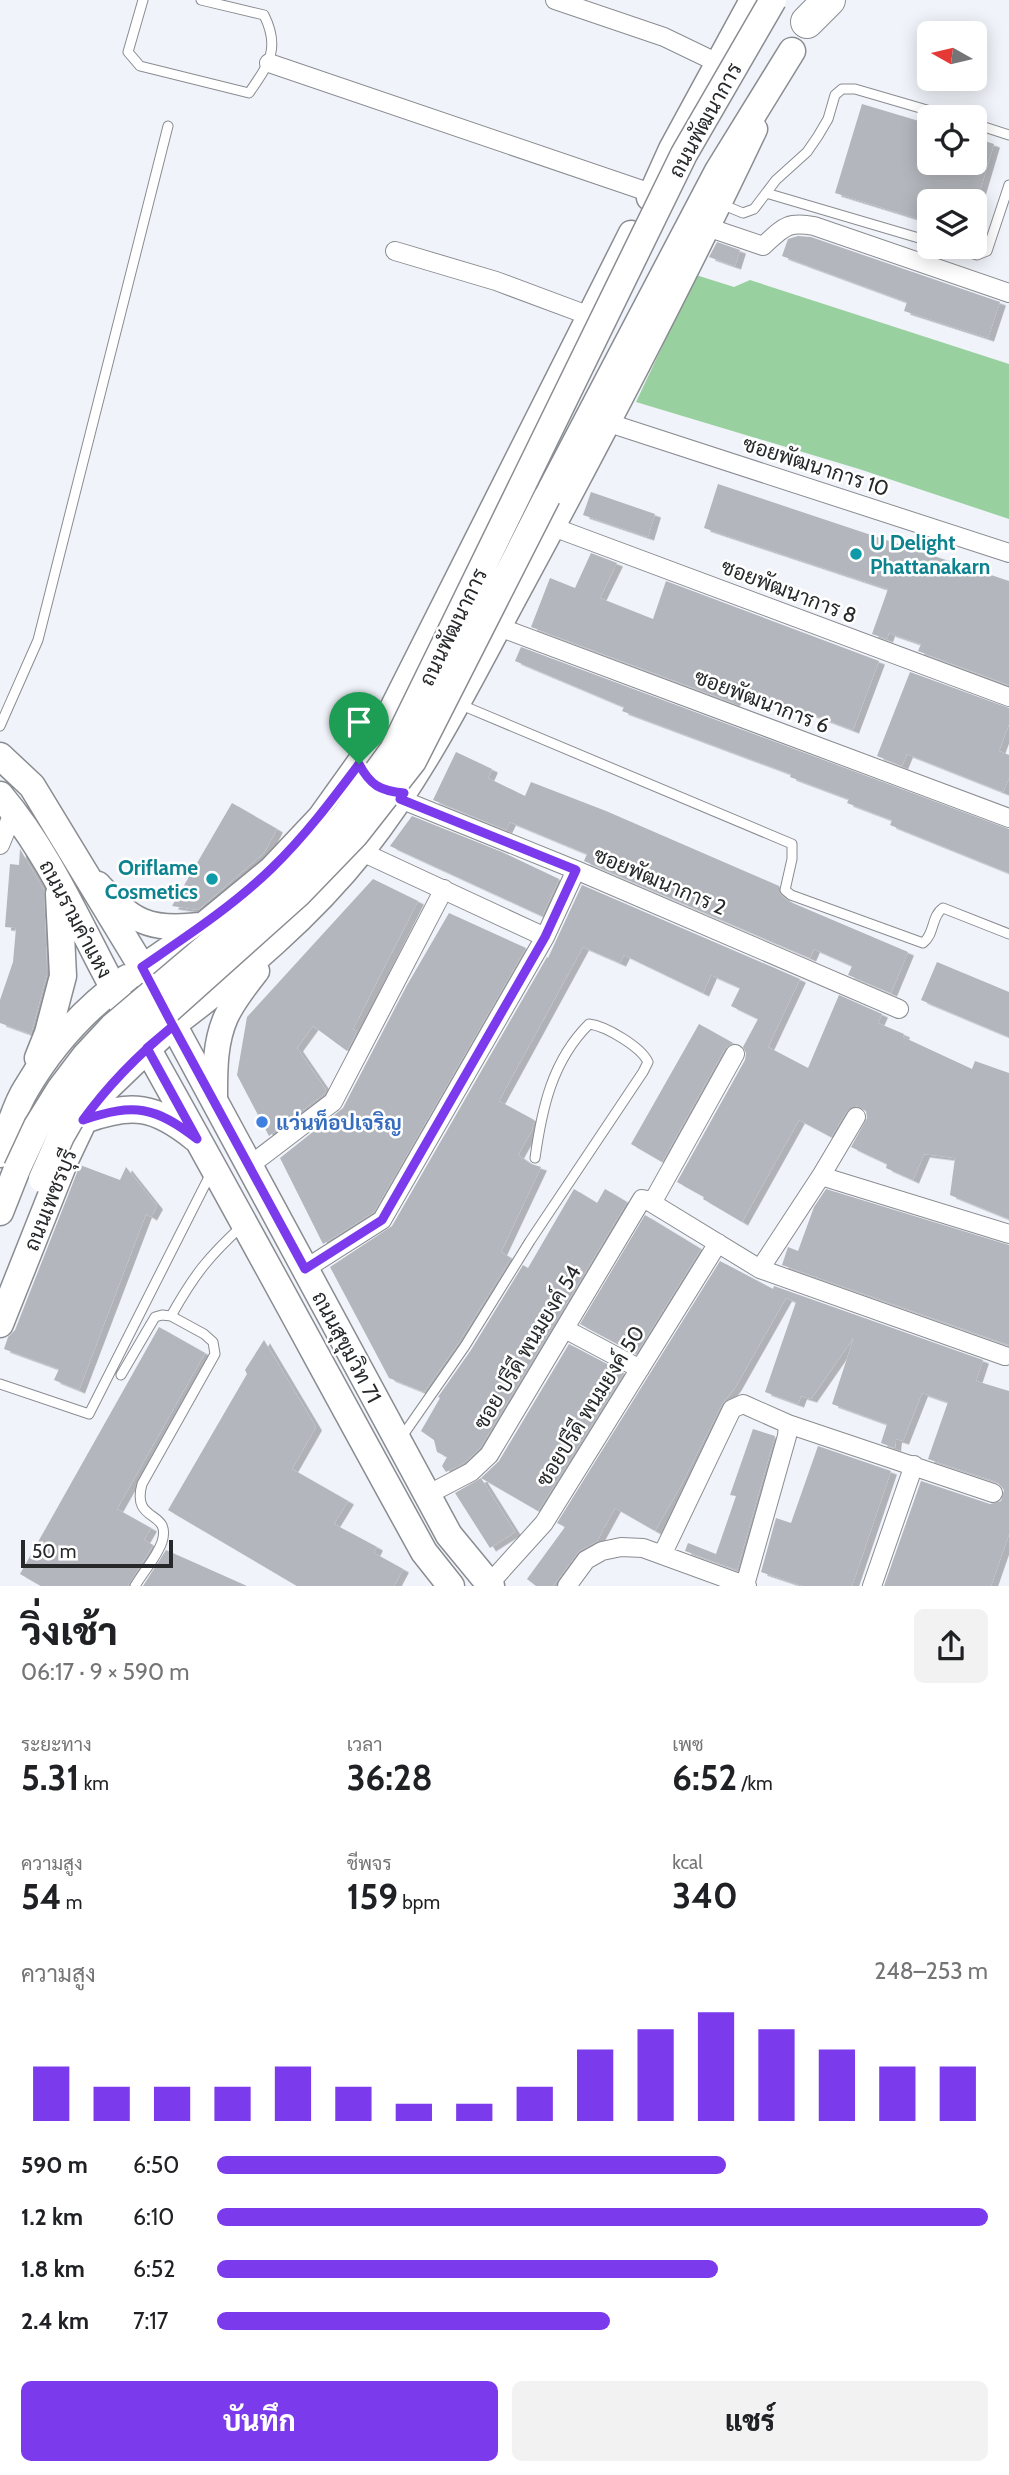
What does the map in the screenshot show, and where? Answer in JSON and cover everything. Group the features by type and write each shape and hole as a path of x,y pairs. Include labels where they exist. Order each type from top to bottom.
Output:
{"highway":[{"path":"813,11 829,0"}],"main road":[{"name":"ถนนพัฒนาการ","path":"142,967 204,924 271,869 320,817 378,736 590,316 671,149 752,0"},
{"name":"ถนนพัฒนาการ","path":"9,1161 85,1056 112,1027 289,877 344,817 394,750 684,154 773,0"},
{"name":"ถนนพัฒนาการ","path":"173,1026 250,967 282,936 362,852 423,766 609,423 813,11"},
{"name":"ถนนพัฒนาการ","path":"42,1179 61,1136 80,1103 107,1069 136,1039 299,893 355,835 413,761 547,497 718,171 792,51"},
{"name":"ถนนรามคำแหง","path":"0,756 32,786 69,871 113,988 147,1048"},
{"path":"359,764 372,783 402,796"},
{"name":"ถนนรามคำแหง","path":"7,803 69,871 142,967 173,1026"},
{"path":"25,1090 48,1033 63,976 63,938 69,871 132,916 151,925 170,929 204,924"},
{"path":"215,1103 215,1065 226,1017 282,936"},
{"name":"ถนนเพชรบุรี","path":"0,1212 25,1090 70,1030 113,988 142,967"},
{"name":"ถนนเพชรบุรี","path":"0,1324 83,1120 105,1090 173,1026"},
{"name":"ถนนสุขุมวิท 71","path":"173,1026 449,1535 490,1585"},
{"name":"ถนนสุขุมวิท 71","path":"147,1048 424,1552 451,1586"},
{"path":"83,1120 114,1110 140,1109 175,1121 197,1139"},
{"name":"ถนนเพชรบุรี","path":"0,1284 42,1179"}],"street":[{"path":"555,0 664,37 718,63"},
{"path":"269,63 651,193"},
{"path":"707,227 763,246 784,228 796,223 814,226 1009,293"},
{"path":"395,251 496,281 590,316"},
{"name":"ซอยพัฒนาการ 10","path":"609,423 1009,553"},
{"name":"ซอยพัฒนาการ 8","path":"553,527 1009,697"},
{"name":"ซอยพัฒนาการ 6","path":"499,627 1009,818"},
{"name":"ซอยพัฒนาการ 2","path":"402,796 900,1009"},
{"path":"0,845 7,803"},
{"path":"362,852 545,937"},
{"path":"305,1269 382,1220 545,937 576,870"},
{"path":"249,1166 333,1102 444,888"},
{"name":"ซอย ปรีดี พนมยงค์ 54","path":"427,1495 471,1472 489,1455 647,1201 734,1054"},
{"path":"760,1269 821,1177 856,1117"},
{"path":"821,1177 1009,1234"},
{"path":"647,1201 760,1269 1005,1356"},
{"name":"ซอยปรีดี พนมยงค์ 50","path":"490,1585 544,1523 718,1243"},
{"path":"565,1329 640,1369"},
{"path":"662,1555 732,1409 743,1404 788,1424 993,1493"},
{"path":"567,1586 586,1560 601,1551 621,1547 643,1548 746,1586 788,1424"},
{"path":"872,1586 914,1465"}],"lane":[{"path":"143,0 128,51 141,66 250,93 269,63 272,32 264,15 201,0"},
{"path":"719,204 747,213 754,209 776,180 807,152 828,119 835,95 842,89 855,89 917,107"},
{"path":"0,726 38,640 168,126"},
{"path":"987,128 1009,135"},
{"path":"987,251 1009,185"},
{"path":"766,193 917,237"},
{"path":"457,704 792,844 792,859 785,890 791,895 923,943 929,939 938,912 943,908 1009,934"},
{"path":"398,1442 465,1346 530,1241 643,1072 648,1062 643,1052 598,1025 589,1024 552,1082 542,1110 535,1158"},
{"path":"0,1384 89,1413 213,1169"},
{"path":"171,1316 194,1275 213,1252 244,1224"},
{"path":"121,1375 155,1317 171,1316 213,1342 215,1354 142,1484 139,1497 141,1506 159,1521 163,1534 161,1543 135,1586"}],"green space":[{"path":"696,275 734,287 750,280 1009,364 1009,519 859,469 636,402"}],"building":[{"path":"862,104 917,120 917,175 985,175 981,189 917,189 917,218 835,193"},
{"path":"987,142 994,144 987,167"},
{"path":"798,236 811,237 1000,302 988,338 904,311 907,302 782,256 788,239"},
{"path":"717,242 740,250 735,266 709,257"},
{"name":"U Delight Phattanakarn","path":"718,484 1009,581 1009,685 918,651 921,644 889,633 887,639 872,634 888,589 704,528"},
{"path":"591,492 655,514 648,537 583,515"},
{"path":"591,553 617,563 600,598 653,619 666,581 879,661 853,730 740,687 734,703 531,627 550,578 575,588"},
{"path":"521,647 1009,829 1009,873 890,825 892,820 847,803 849,799 790,777 791,774 622,711 624,707 515,661"},
{"path":"910,672 1009,708 1009,724 999,751 1009,755 1009,778 1003,792 907,754 902,766 877,756"},
{"path":"456,752 492,769 488,778 525,796 531,782 606,811 779,886 779,893 788,901 908,952 891,993 848,975 852,966 814,949 810,958 584,861 587,854 510,822 506,830 433,800"},
{"name":"Oriflame Cosmetics","path":"232,803 277,829 264,853 198,910 172,906"},
{"path":"412,816 502,852 559,879 542,916 390,846"},
{"path":"20,849 44,890 47,974 31,1034 0,1023 0,1000 13,962 16,928 5,927 10,864 19,865"},
{"path":"373,879 418,901 353,1029 357,1031 347,1051 313,1026 297,1048 326,1090 324,1094 269,1136 237,1075 247,1017"},
{"path":"582,885 800,979 768,1047 808,1068 839,995 882,1014 878,1023 904,1034 903,1037 972,1069 975,1061 1009,1073 1009,1219 950,1195 955,1158 924,1154 913,1180 851,1147 867,1118 866,1111 857,1106 847,1111 831,1137 799,1120 742,1222 703,1199 704,1197 677,1182 745,1060 743,1047 758,1019 731,1006 740,988 711,975 703,993 624,955 620,963 583,947 499,1101 534,1120 532,1130 518,1155 541,1167 501,1252 511,1258 459,1342 424,1392 389,1378 330,1267 392,1226 548,958"},
{"path":"449,913 526,948 374,1212 323,1244 280,1158 343,1108 406,987"},
{"path":"937,962 1009,992 1009,1037 921,1000"},
{"path":"699,1024 733,1043 725,1048 662,1162 631,1144"},
{"path":"80,1165 120,1180 126,1167 157,1206 151,1217 146,1214 79,1390 54,1380 59,1369 4,1349 8,1337 15,1330"},
{"path":"574,1189 597,1203 605,1189 627,1202 480,1448 464,1463 446,1472 442,1466 447,1457 437,1452 434,1440 421,1431 440,1398 438,1397 471,1350 523,1265 528,1268"},
{"path":"826,1189 1009,1245 1009,1345 782,1265 788,1247 798,1251 814,1207"},
{"path":"645,1215 701,1249 636,1354 580,1324"},
{"path":"720,1261 773,1289 774,1286 983,1360 976,1381 1009,1391 1009,1534 991,1586 884,1586 921,1481 990,1504 1001,1501 1004,1490 997,1482 928,1459 948,1402 922,1393 903,1441 896,1439 895,1448 881,1443 887,1424 832,1404 854,1337 811,1399 801,1396 798,1404 765,1392 796,1302 786,1298 735,1388 722,1404 655,1531 615,1508 597,1541 579,1551 553,1586 536,1586 527,1579 565,1527 557,1523"},
{"path":"159,1327 205,1353 117,1509 151,1528 144,1540 153,1545 128,1586 41,1586 20,1574"},
{"path":"264,1340 316,1427 292,1469 348,1501 334,1524 377,1547 374,1553 403,1569 394,1586 297,1586 168,1510"},
{"path":"569,1344 624,1373 538,1511 481,1478 499,1461"},
{"path":"753,1429 775,1436 737,1570 685,1551 688,1543 716,1554 736,1496 730,1495"},
{"path":"818,1446 891,1471 852,1586 803,1586 761,1572 776,1518 791,1523"},
{"path":"481,1478 515,1532 490,1548 455,1493"},
{"path":"166,1550 247,1586 143,1586"}],"place":[{"name":"U Delight Phattanakarn","path":"856,554"},
{"name":"Oriflame Cosmetics","path":"212,879"},
{"name":"แว่นท็อปเจริญ","path":"262,1122"}],"route":[{"path":"359,764 320,817 271,869 204,924 142,967 173,1026 147,1048 197,1139 175,1121 140,1109 114,1110 83,1120 105,1090 147,1048 173,1026 305,1269 382,1220 545,937 576,870 400,799 404,793 384,790 372,783 359,764"}]}
